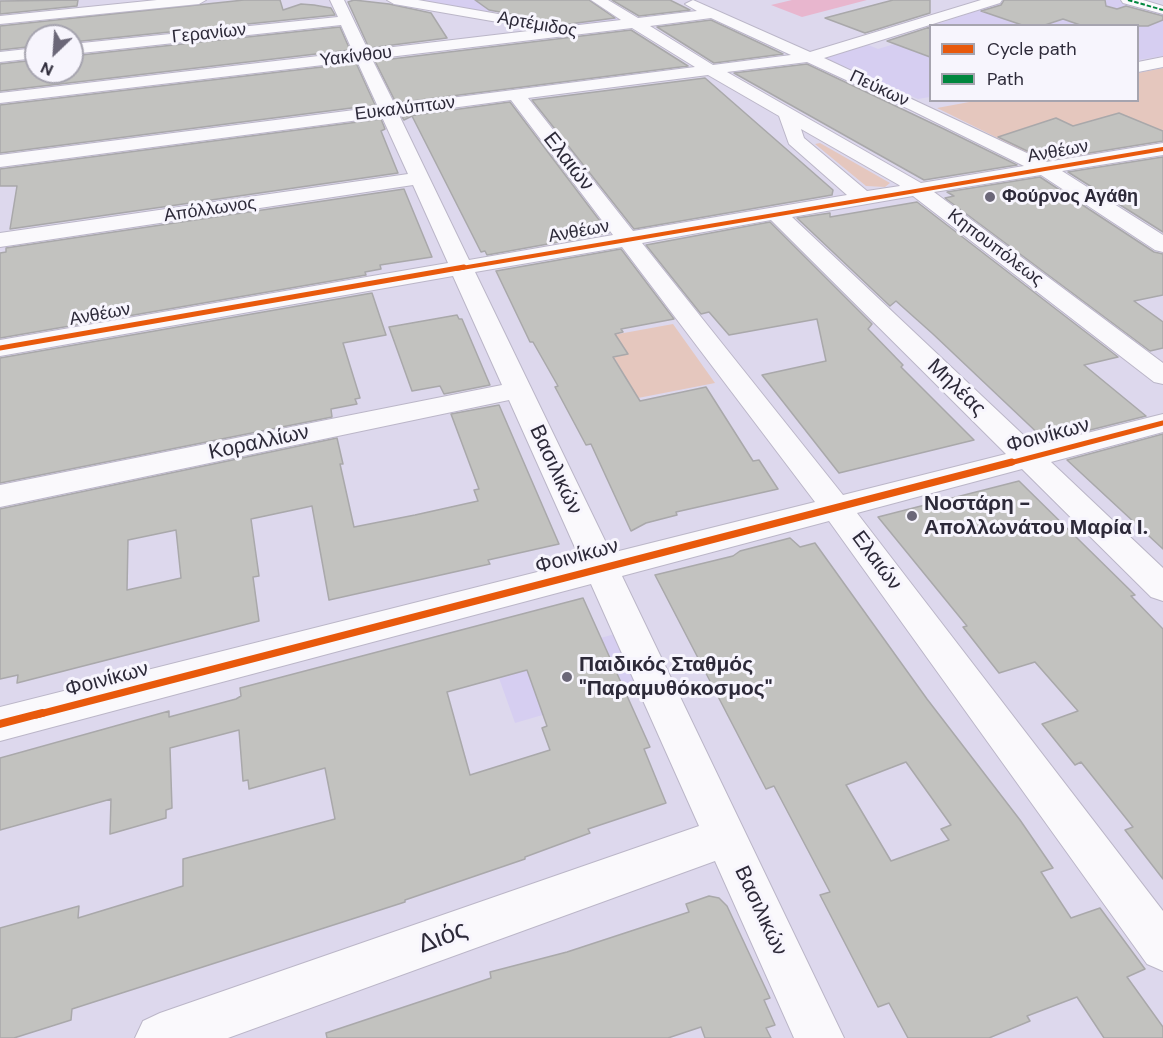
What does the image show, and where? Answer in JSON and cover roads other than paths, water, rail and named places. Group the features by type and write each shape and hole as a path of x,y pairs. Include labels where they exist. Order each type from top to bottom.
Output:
{"street":[{"path":"0,20 96,5 199,0"},
{"name":"Αρτέμιδος","path":"394,0 680,48"},
{"name":"Κηπουπόλεως","path":"598,0 711,69 918,189 1163,376"},
{"name":"Πεύκων","path":"681,0 918,106 1045,170 1163,244"},
{"name":"Ευκαλύπτων","path":"0,161 810,57 995,0"},
{"path":"1128,0 1163,10"},
{"name":"Γερανίων","path":"84,47 341,10"},
{"name":"Βασιλικών","path":"341,10 819,1038"},
{"name":"Υακίνθου","path":"0,98 711,14"},
{"path":"0,57 24,54"},
{"path":"1139,67 1163,62"},
{"name":"Ελαιών","path":"516,94 836,508 1163,948"},
{"path":"918,106 943,102"},
{"path":"787,113 796,140 863,198"},
{"name":"Ανθέων","path":"0,348 627,238 1163,149"},
{"name":"Απόλλωνος","path":"0,240 419,178"},
{"name":"Μηλέας","path":"776,213 1163,588"},
{"name":"Κοραλλίων","path":"0,496 518,390"},
{"name":"Φοινίκων","path":"0,724 1163,423"},
{"name":"Διός","path":"160,1038 726,837"}],"place":[{"name":"Φούρνος Αγάθη","path":"990,197"},
{"name":"Νοστάρη - Απολλωνάτου Μαρία Ι.","path":"912,516"},
{"name":"Παιδικός Σταθμός \"Παραμυθόκοσμος\"","path":"567,677"}]}
